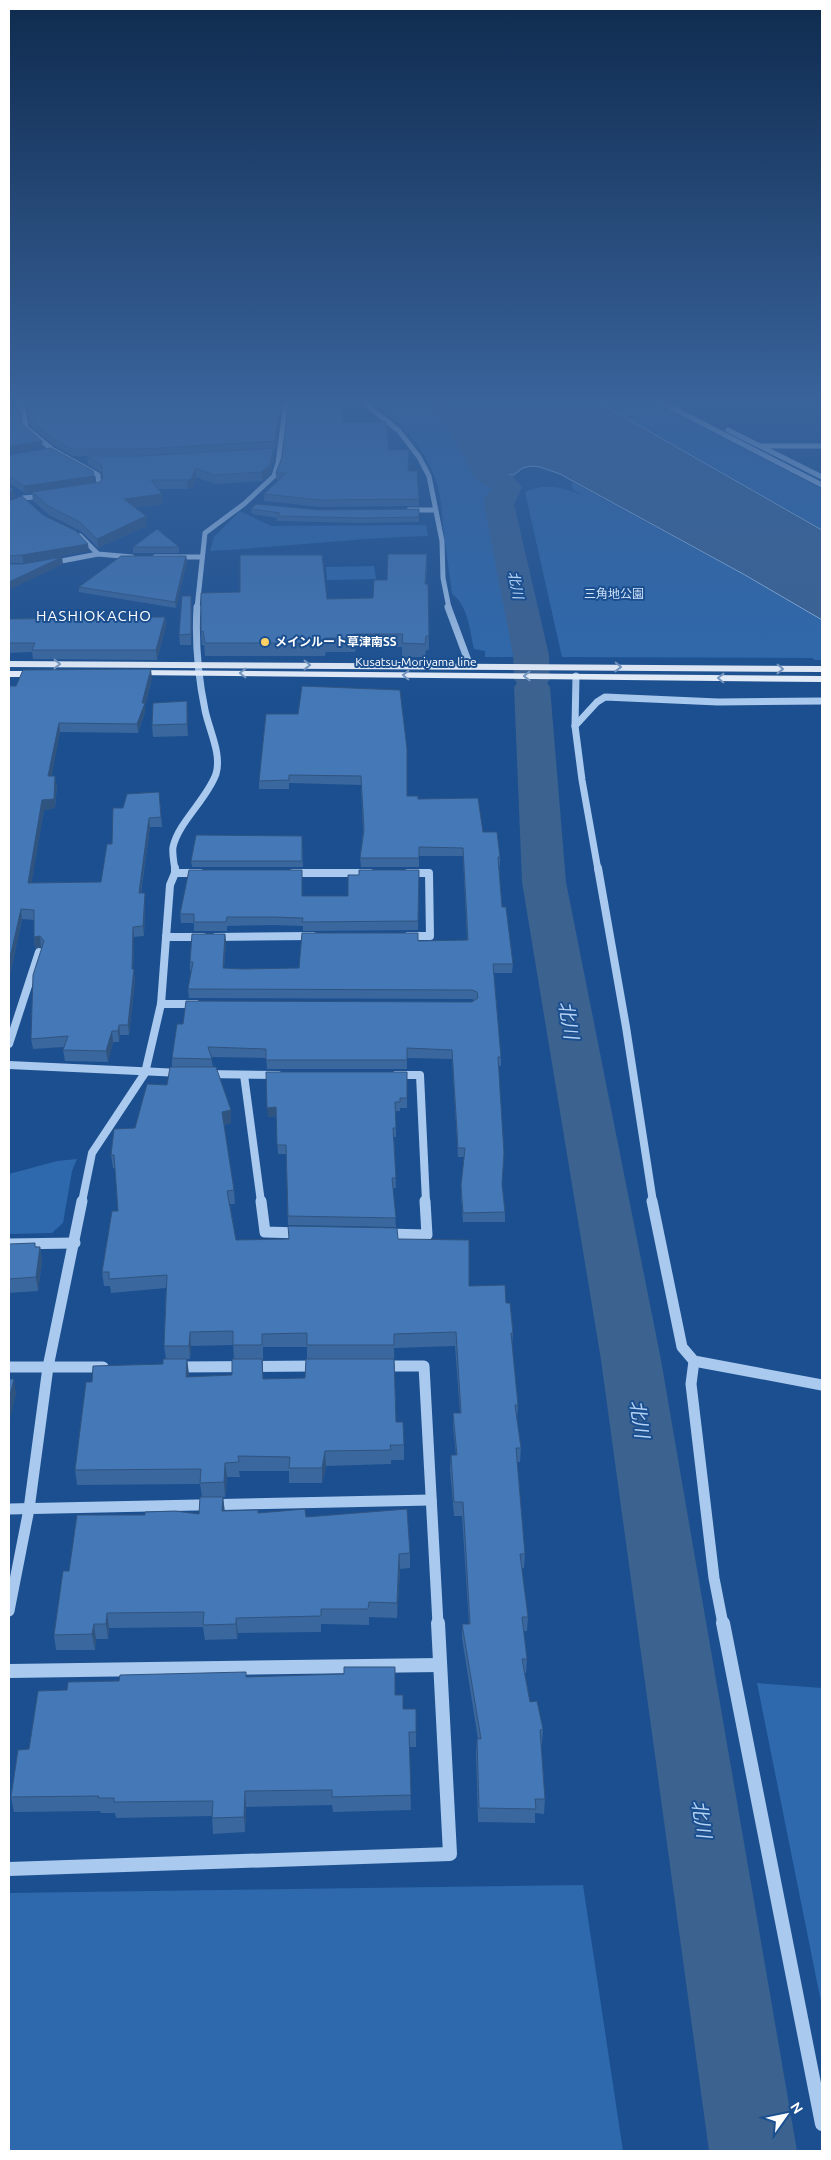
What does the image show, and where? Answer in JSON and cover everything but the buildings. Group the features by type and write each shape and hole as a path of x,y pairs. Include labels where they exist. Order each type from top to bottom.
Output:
{"main road":[{"name":"Kusatsu-Moriyama line","path":"9,664 198,669 454,670 576,676 822,678"},
{"name":"Kusatsu-Moriyama line","path":"454,670 470,666 822,669"},
{"name":"Kusatsu-Moriyama line","path":"9,674 198,669"}],"street":[{"path":"435,503 442,541 446,601 470,666"},
{"path":"9,1611 29,1509 48,1367 92,1153 145,1073 161,1004 170,885 175,873 174,847 183,826 200,804 216,773 217,754 205,710 198,669 198,587 205,533 244,504 253,505"},
{"path":"407,510 436,510"},
{"path":"73,532 98,554"},
{"path":"46,563 98,554 136,557"},
{"path":"151,557 202,557"},
{"path":"576,676 575,726 582,780 626,1027 647,1174 682,1347 694,1361 822,1385"},
{"path":"575,726 597,702 605,698 718,702 822,701"},
{"path":"175,873 204,873"},
{"path":"282,873 380,873"},
{"path":"400,873 429,873 430,936 401,936"},
{"path":"166,937 323,936"},
{"path":"9,1044 39,952"},
{"path":"161,1004 210,1004"},
{"path":"9,1065 145,1073 293,1075"},
{"path":"244,1075 265,1232 313,1233"},
{"path":"380,1234 427,1235 420,1075 390,1075"},
{"path":"9,1244 75,1243"},
{"path":"694,1361 692,1384 714,1578 822,2124"},
{"path":"167,1366 325,1366"},
{"path":"9,1869 450,1854 424,1366 374,1366"},
{"path":"9,1367 117,1367"},
{"path":"9,1509 431,1500"},
{"path":"9,1671 439,1665"}],"green space":[{"path":"440,503 492,503 512,627 513,657 485,657 485,651 474,649 465,611 452,594"},
{"name":"三角地公園","path":"527,503 610,503 744,575 822,621 822,660 812,658 562,657"},
{"path":"776,503 822,503 822,529"},
{"path":"240,511 271,526 426,525 428,536 210,551 214,537"},
{"path":"374,566 376,579 327,580 326,567"},
{"path":"77,1159 72,1171 63,1223 52,1233 9,1234 9,1174 57,1161"},
{"path":"757,1683 822,1688 822,2007"},
{"path":"583,1885 623,2151 9,2151 9,1893"}],"shaded area":[{"path":"613,503 774,503 822,530 822,620 745,575"}],"waterway":[{"name":"北川","path":"499,503 531,655 532,679"},
{"name":"北川","path":"532,687 544,882 631,1360 753,2151"}],"place":[{"name":"メインルート草津南SS","path":"265,642"}],"district":[{"name":"HASHIOKACHO","path":"94,616"}]}
